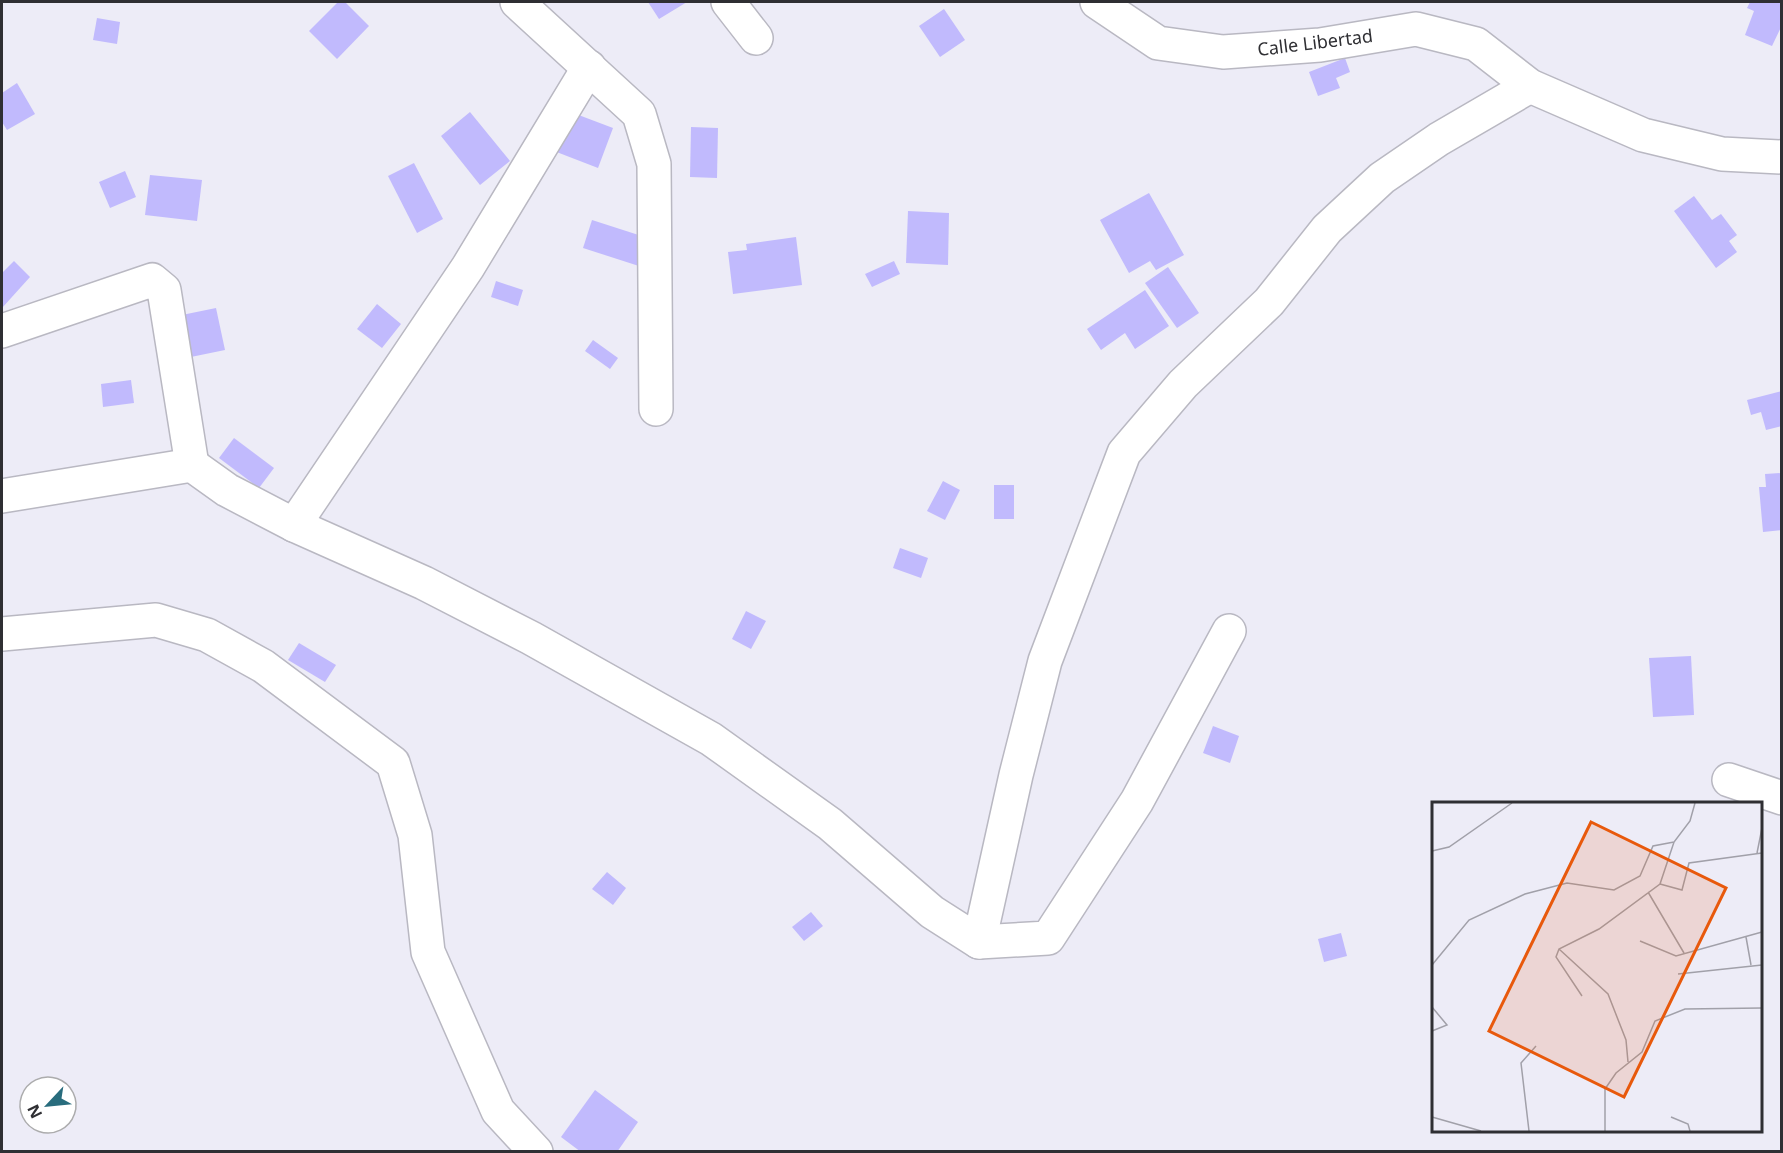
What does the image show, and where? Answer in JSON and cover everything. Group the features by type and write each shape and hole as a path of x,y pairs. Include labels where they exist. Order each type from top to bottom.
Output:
{"street":[{"path":"517,2 639,114 654,164 656,409"},
{"path":"728,2 756,38"},
{"name":"Calle Libertad","path":"1097,2 1158,43 1223,52 1320,45 1416,29 1476,44 1530,86 1643,135 1722,154 1782,157"},
{"path":"294,525 468,267 589,67"},
{"path":"979,942 1016,775 1045,661 1124,453 1183,384 1269,302 1327,229 1382,178 1439,139 1530,86"},
{"path":"2,331 152,280 164,290 192,465"},
{"path":"2,496 192,465 227,490 294,525 424,583 512,628 711,739 830,824 932,912 979,942 1048,938 1137,801 1229,631"},
{"path":"2,634 156,620 207,634 263,666 393,763 415,835 428,951 498,1111 536,1152"},
{"path":"1729,780 1782,798"}],"building":[{"path":"338,2 345,2 369,26 337,59 309,31"},
{"path":"648,2 687,2 659,19"},
{"path":"1750,2 1782,2 1782,25 1772,46 1745,35 1754,11 1747,8"},
{"path":"944,9 965,40 940,57 919,26"},
{"path":"97,18 120,22 117,44 93,40"},
{"path":"1345,58 1350,72 1336,78 1340,88 1318,96 1309,72"},
{"path":"17,83 35,114 7,130 2,122 2,93"},
{"path":"568,111 613,128 598,168 554,151"},
{"path":"470,112 510,161 480,185 441,136"},
{"path":"691,127 718,128 717,178 690,177"},
{"path":"414,163 443,219 417,233 388,176"},
{"path":"125,171 136,197 110,208 99,182"},
{"path":"150,175 202,180 197,221 145,215"},
{"path":"1149,193 1184,255 1156,270 1150,261 1129,273 1100,220"},
{"path":"1694,196 1712,220 1721,214 1737,235 1729,241 1737,252 1716,268 1674,211"},
{"path":"908,211 949,213 948,265 906,263"},
{"path":"592,220 651,239 642,267 583,248"},
{"path":"796,237 802,285 733,294 728,252 747,250 746,244"},
{"path":"14,261 30,277 2,308 2,273"},
{"path":"894,261 900,274 872,287 865,274"},
{"path":"1168,267 1199,313 1177,328 1145,283"},
{"path":"496,281 523,290 518,306 491,297"},
{"path":"1145,290 1169,326 1135,349 1125,333 1101,350 1087,329"},
{"path":"377,304 401,324 382,348 357,329"},
{"path":"216,308 225,350 186,358 177,316"},
{"path":"593,340 618,358 610,369 585,351"},
{"path":"131,380 134,403 103,407 101,384"},
{"path":"1782,391 1782,426 1766,430 1761,412 1751,415 1747,400"},
{"path":"234,438 274,468 259,488 219,458"},
{"path":"1782,473 1782,530 1763,532 1759,487 1766,487 1765,474"},
{"path":"943,481 960,490 945,520 927,511"},
{"path":"994,485 1014,485 1014,519 994,519"},
{"path":"900,548 928,558 921,578 893,568"},
{"path":"746,611 766,621 751,649 732,639"},
{"path":"299,643 336,665 325,682 288,660"},
{"path":"1691,656 1694,715 1653,717 1649,658"},
{"path":"1213,726 1239,736 1230,763 1203,753"},
{"path":"607,872 626,888 613,905 592,889"},
{"path":"811,912 823,926 804,941 792,927"},
{"path":"1341,933 1347,956 1324,962 1318,939"},
{"path":"595,1090 638,1122 617,1152 581,1152 561,1137"}]}
